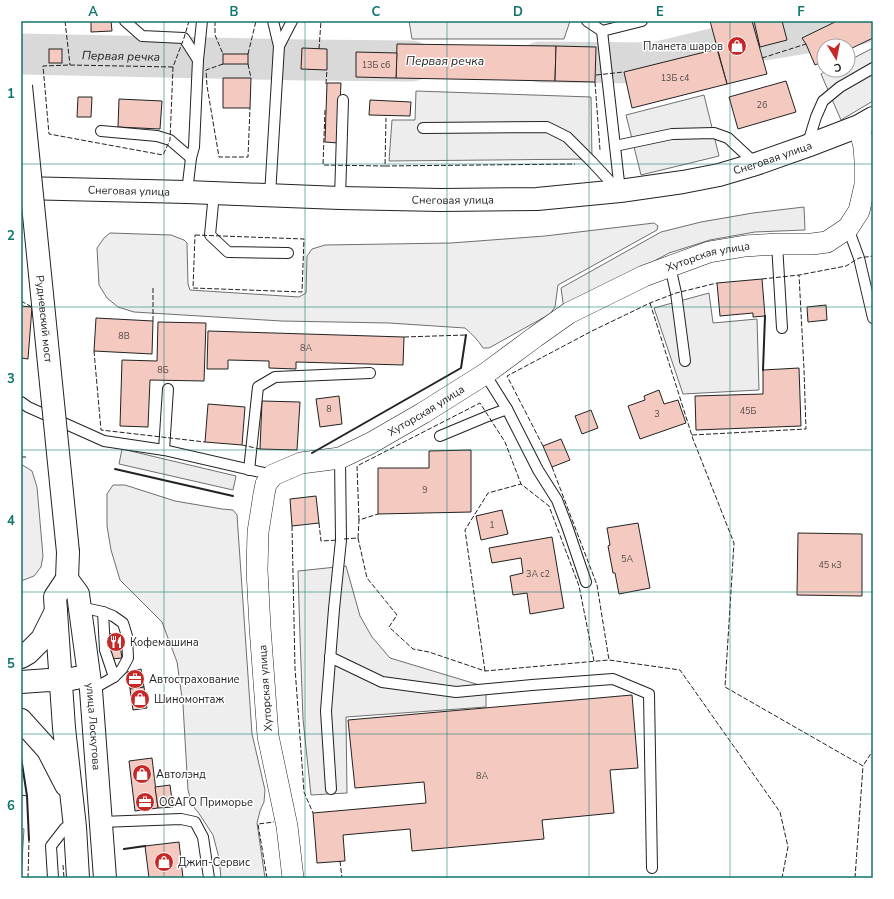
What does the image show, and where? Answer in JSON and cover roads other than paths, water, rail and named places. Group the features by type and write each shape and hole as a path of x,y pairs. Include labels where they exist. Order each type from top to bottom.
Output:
{"main road":[{"name":"Рудневский мост","path":"21,86 68,552 67,578"},
{"name":"Снеговая улица","path":"21,188 187,192 340,198 441,200 537,199 620,191 683,182 756,164 807,146 867,133"},
{"name":"улица Лоскутова","path":"67,578 78,594 90,682 105,878"},
{"path":"67,578 55,596 61,681 75,826 78,878"},
{"path":"21,657 28,653 42,638 56,610"},
{"path":"21,682 49,680 90,682"},
{"path":"21,720 48,750 71,794"}],"street":[{"name":"Хуторская улица","path":"293,878 287,826 268,736 257,570 258,532 266,484 273,475 301,463 340,458 371,442 485,374 570,313 644,276 709,252 745,246 812,244 827,242 848,228 859,211 865,185 867,133"}],"lane":[{"path":"125,21 142,36 184,38 198,60"},
{"path":"187,192 190,158 194,147 198,60 202,21"},
{"path":"270,195 279,46 273,21"},
{"path":"279,46 292,21"},
{"path":"587,21 602,30 642,21"},
{"path":"602,30 620,191"},
{"path":"807,146 816,116 823,101 840,87 873,68"},
{"path":"340,198 343,100"},
{"path":"423,128 547,128 567,137 620,191"},
{"path":"101,131 157,136 170,140 190,158"},
{"path":"615,146 672,134 714,133 728,138 756,164"},
{"path":"214,193 210,235 228,252 288,253"},
{"path":"848,228 859,258 873,318"},
{"path":"777,244 782,328"},
{"path":"670,266 676,293 685,361"},
{"path":"249,470 258,387 275,377 370,372"},
{"path":"485,374 507,409 538,470 557,500 586,582"},
{"path":"164,450 168,389"},
{"path":"21,402 28,407 104,441 164,450 273,475"},
{"path":"440,436 507,409"},
{"path":"331,790 326,712 341,540 340,458"},
{"path":"80,607 103,612 113,616 123,623 127,636 128,658 122,669 114,676 90,682"},
{"path":"103,612 105,650 114,676"},
{"path":"330,657 382,682 456,692 532,684 613,679 649,694 652,868"},
{"path":"101,822 181,819 195,822 203,836 209,878"},
{"path":"53,878 51,846 65,828 75,826"}],"waterway":[{"name":"Первая речка","path":"540,62 654,63 721,47 860,24 864,21"},
{"name":"Первая речка","path":"21,54 412,61"}],"place":[{"name":"Планета шаров","path":"737,46"},
{"name":"Кофемашина","path":"116,642"},
{"name":"Автострахование","path":"135,679"},
{"name":"Шиномонтаж","path":"140,699"},
{"name":"Автолэнд","path":"142,774"},
{"name":"ОСАГО Приморье","path":"145,802"},
{"name":"Джип-Сервис","path":"164,862"}]}
